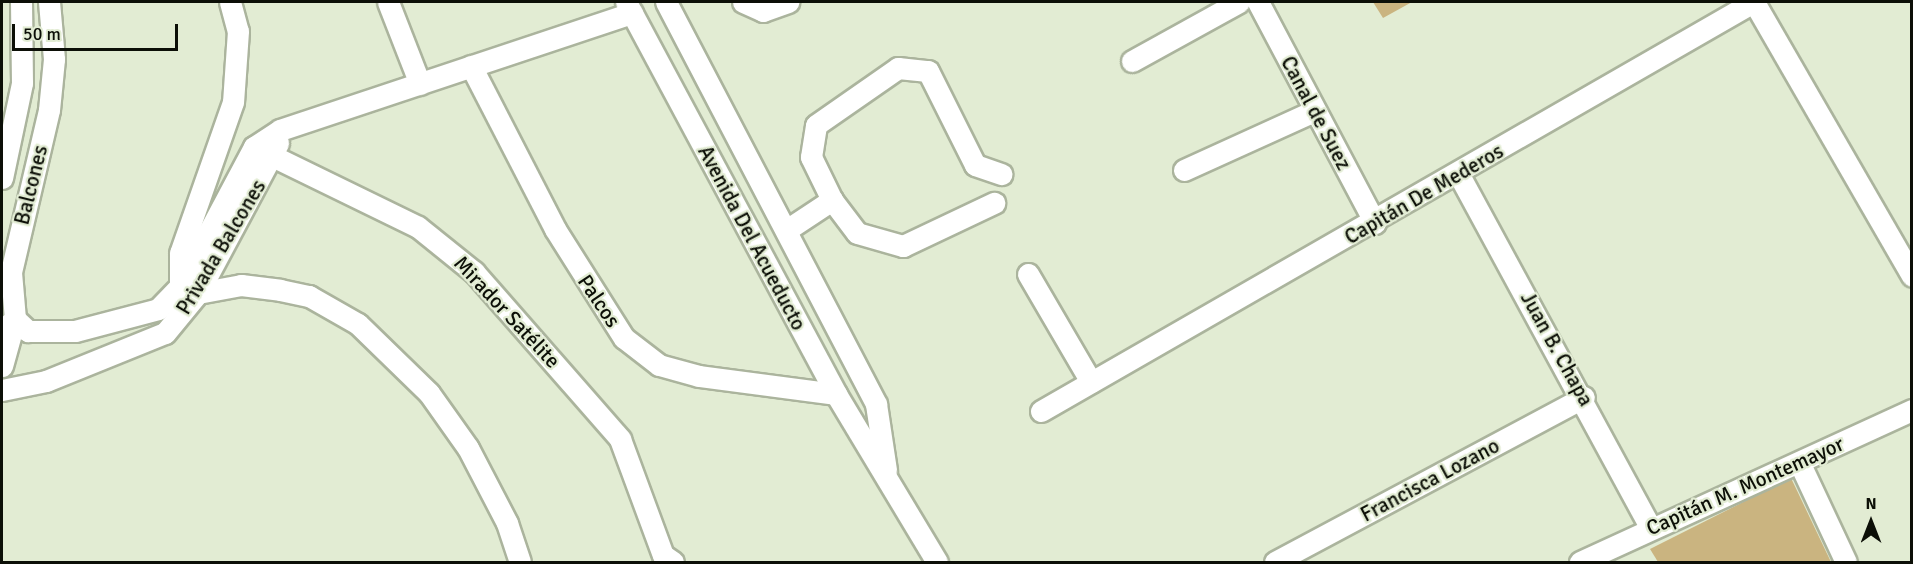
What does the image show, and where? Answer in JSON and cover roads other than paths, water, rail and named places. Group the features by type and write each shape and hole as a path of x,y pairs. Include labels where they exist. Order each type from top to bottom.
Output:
{"street":[{"name":"Balcones","path":"2,178 22,83 21,2"},
{"name":"Balcones","path":"2,366 8,324 10,272 49,110 54,59 49,2"},
{"path":"230,2 238,31 233,102 180,253 189,290 241,285 280,290 309,296 358,324 429,393 468,448 507,524 520,562"},
{"path":"388,2 420,84"},
{"name":"Avenida Del Acueducto","path":"666,2 788,229 876,404 886,471"},
{"path":"743,2 763,11 788,2"},
{"path":"1132,61 1239,2"},
{"name":"Canal de Suez","path":"1258,2 1375,223"},
{"path":"1754,2 1911,276"},
{"name":"Capitán De Mederos","path":"1041,411 1459,175 1754,2"},
{"name":"Privada Balcones","path":"8,324 28,331 75,331 146,314 189,290 254,147 280,130 420,84 629,7"},
{"name":"Avenida Del Acueducto","path":"629,7 836,394 886,471 937,562"},
{"path":"994,203 903,246 857,233 832,200 811,157 816,125 875,81 911,65 928,70 937,82 975,165 1001,174"},
{"name":"Palcos","path":"471,66 555,229 624,338 659,365 689,373 836,394"},
{"path":"1184,170 1314,111"},
{"name":"Privada Balcones","path":"2,390 46,381 139,347 165,333 189,290 275,155 280,130"},
{"name":"Mirador Satélite","path":"254,147 275,155 418,226 474,272 620,439 659,546 673,562"},
{"name":"Juan B. Chapa","path":"1459,175 1584,397 1650,527"},
{"path":"788,229 832,200"},
{"path":"1028,274 1091,381"},
{"name":"Francisca Lozano","path":"1275,562 1584,397"},
{"name":"Capitán M. Montemayor","path":"1580,562 1650,527 1800,464 1911,410"},
{"path":"1800,464 1846,562"},
{"path":"925,562 937,562"}]}
